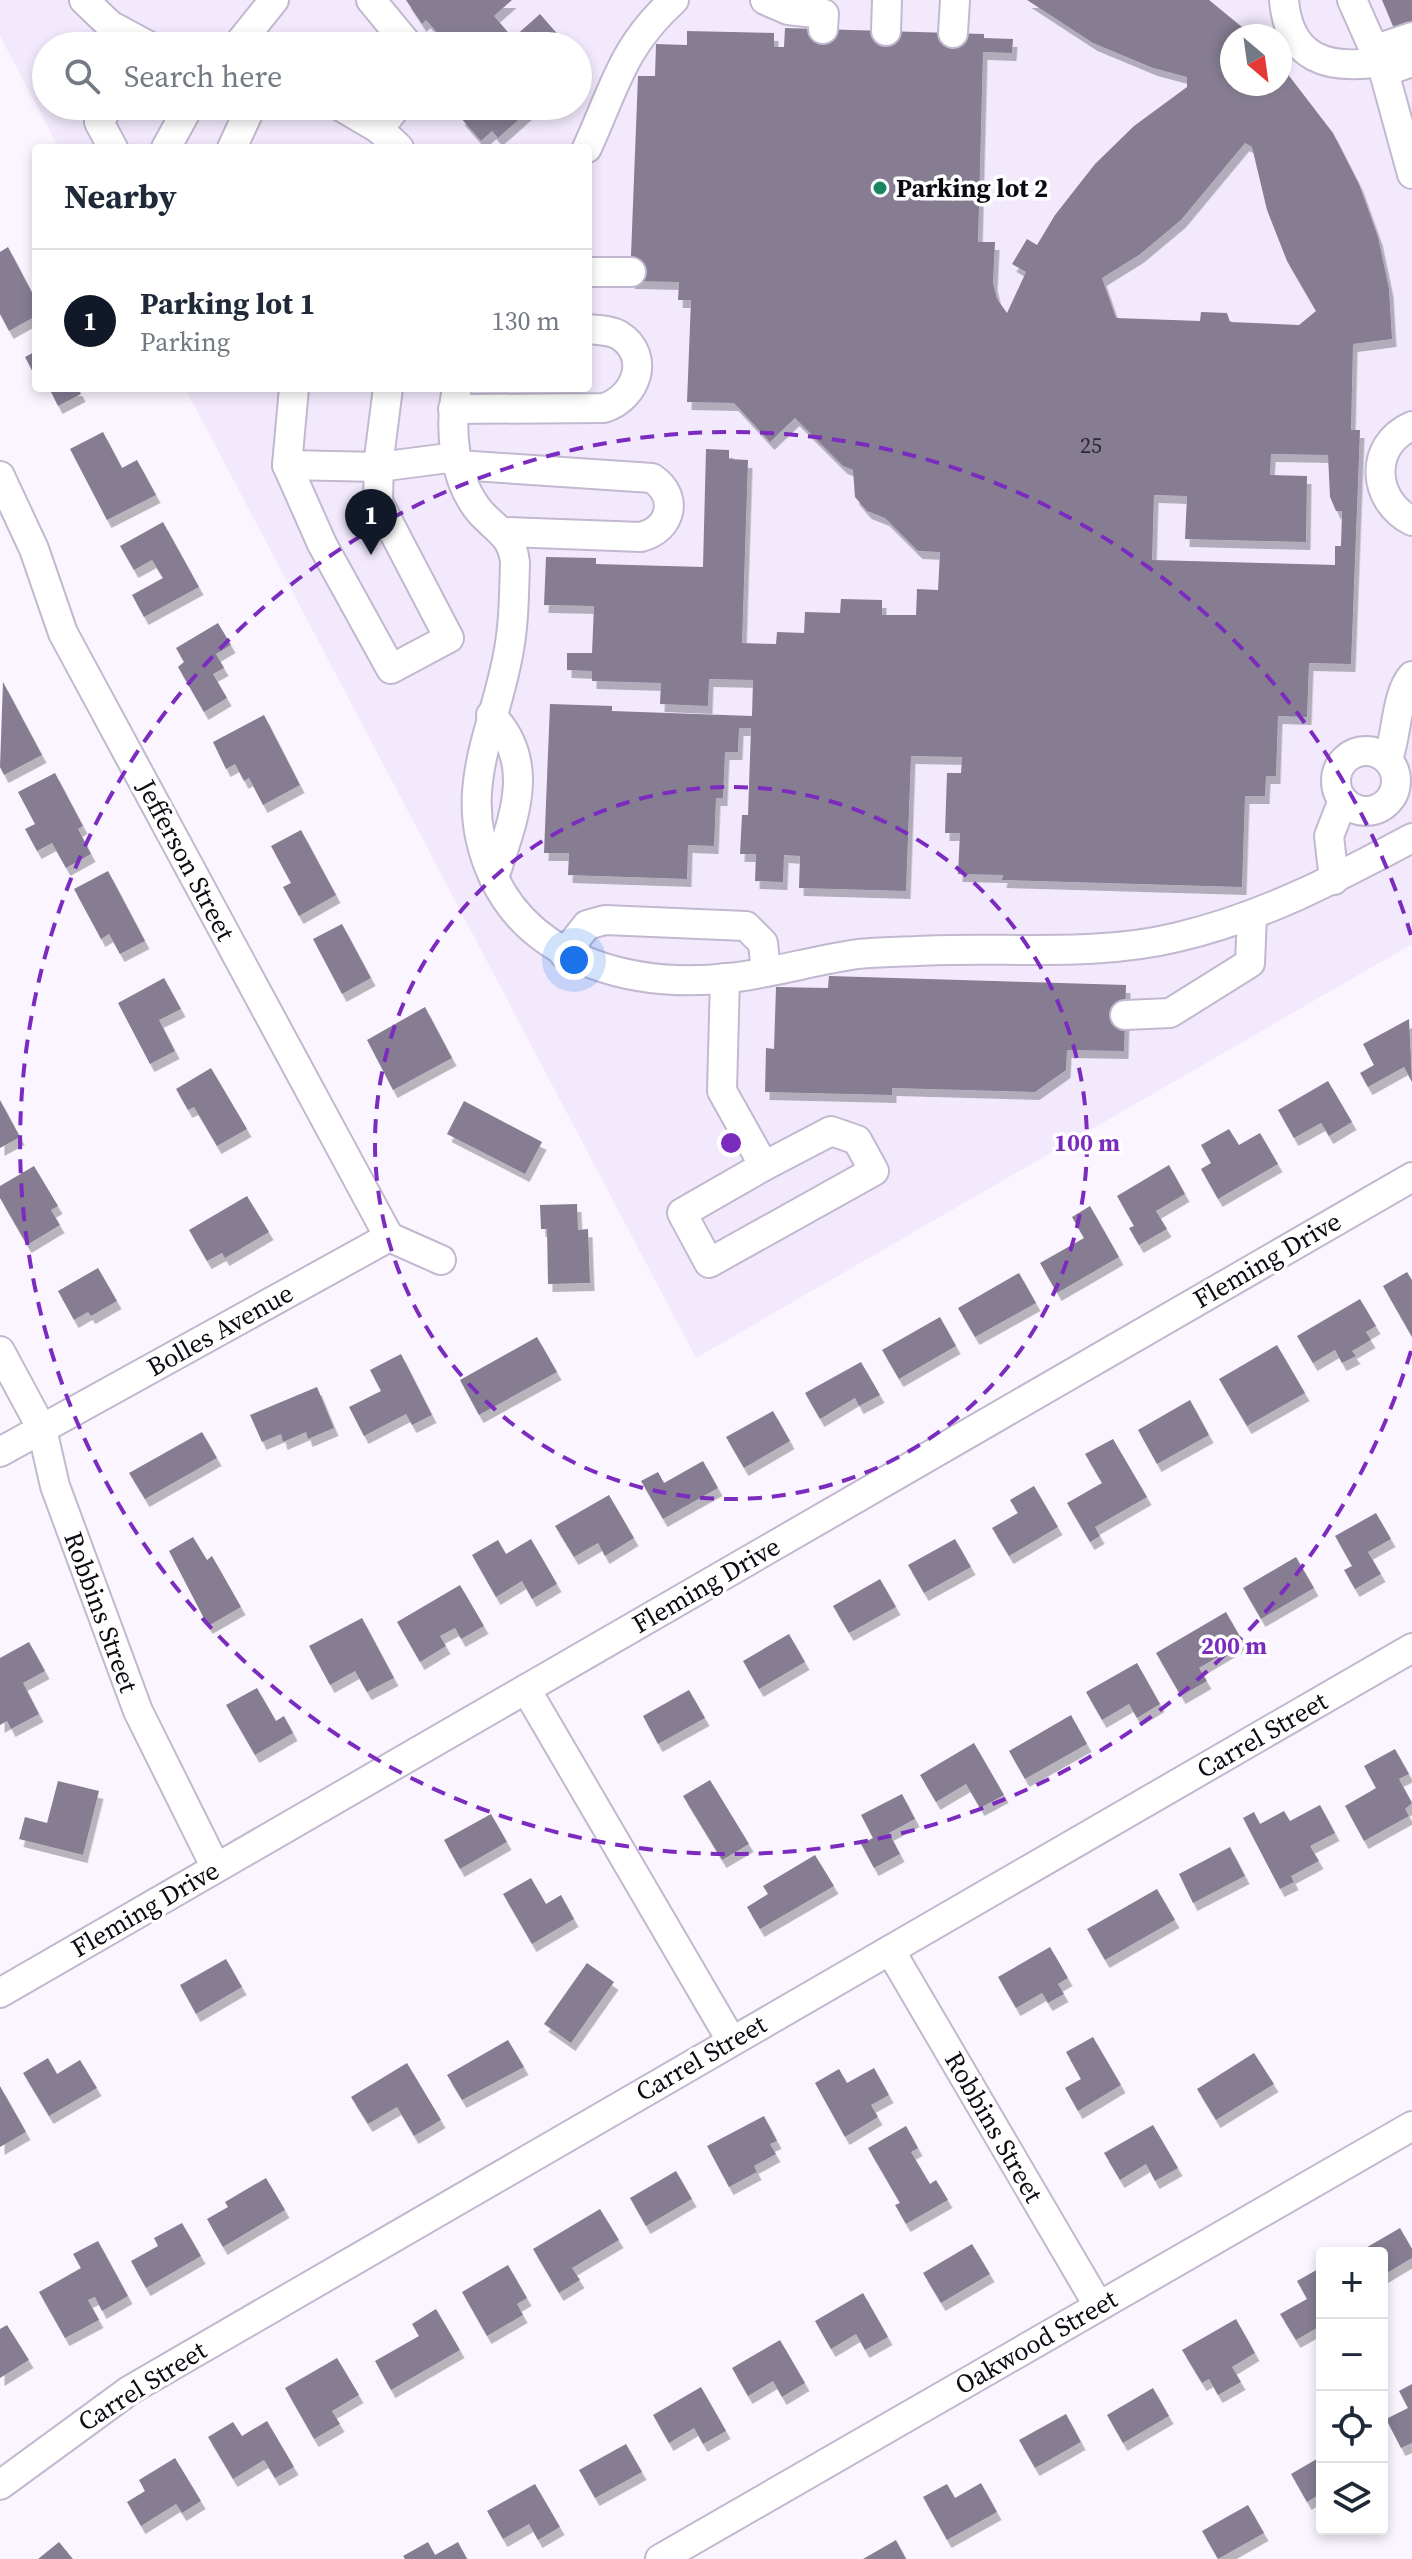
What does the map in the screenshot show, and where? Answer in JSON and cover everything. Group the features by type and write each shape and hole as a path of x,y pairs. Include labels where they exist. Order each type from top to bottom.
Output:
{"street":[{"path":"84,0 110,25 123,32"},
{"path":"248,32 274,0"},
{"path":"371,0 397,32"},
{"path":"589,144 616,76 635,41 674,0"},
{"path":"765,0 788,10 825,15"},
{"path":"886,31 887,0"},
{"path":"953,33 955,0"},
{"path":"1284,0 1290,27 1310,55 1326,63 1347,67 1380,61 1412,62"},
{"path":"1352,0 1380,61 1412,174"},
{"path":"1380,61 1412,37"},
{"path":"100,120 111,144"},
{"path":"168,144 181,120"},
{"path":"234,144 245,120"},
{"path":"359,120 390,142 394,120"},
{"path":"592,272 631,272"},
{"path":"592,330 618,335 632,349 636,360 638,370 631,391 615,405 604,408 455,398 457,461 466,492 483,515 505,532 513,548 515,562 508,659 477,770 476,813 480,839 494,878 518,915 564,954 606,970 658,977 725,978 859,954 945,949 1084,951 1140,946 1252,916 1334,880 1412,838"},
{"path":"294,392 287,465 322,544 391,669 449,638 378,502 388,392"},
{"path":"1412,426 1388,445 1379,477 1386,499 1412,521"},
{"path":"287,465 379,467 457,461 652,478 666,491 669,500 666,520 660,528 641,537 505,532"},
{"name":"Jefferson Street","path":"0,476 34,549 63,633 389,1237"},
{"path":"1343,800 1365,811 1387,803 1397,781 1388,759 1396,736 1402,690 1412,676"},
{"path":"491,715 510,739 519,766 520,790 494,878"},
{"path":"1334,880 1329,836 1343,800 1336,776 1345,759 1364,750 1388,759"},
{"path":"1125,1015 1170,1013 1250,963 1252,916"},
{"path":"564,954 587,925 605,920 746,926 763,943 766,972"},
{"path":"725,978 722,1091 764,1166"},
{"path":"831,1131 857,1140 874,1171 709,1263 682,1213 764,1166 831,1131"},
{"name":"Fleming Drive","path":"0,1993 1412,1177"},
{"path":"389,1237 441,1260"},
{"name":"Bolles Avenue","path":"0,1452 389,1237"},
{"name":"Robbins Street","path":"0,1351 42,1429 55,1486 138,1711 162,1766 216,1868"},
{"name":"Carrel Street","path":"0,2485 130,2390 1412,1648"},
{"path":"526,1689 731,2040"},
{"name":"Robbins Street","path":"890,1950 1098,2305"},
{"name":"Oakwood Street","path":"660,2559 1412,2126"}],"shaded area":[{"path":"0,0 1412,0 1412,944 696,1358 187,392 592,392 592,144 57,144 44,120 592,120 592,32 32,32 32,97 0,36"}],"building":[{"path":"406,0 512,0 494,16 508,32 437,32 426,20 422,24"},
{"path":"1027,0 1209,0 1238,24 1220,24 1220,96 1292,96 1292,80 1333,133 1359,184 1378,237 1389,289 1392,339 1353,344 1351,430 1360,430 1351,664 1309,663 1307,717 1278,716 1276,776 1266,776 1265,796 1245,796 1242,887 1002,880 1003,875 958,874 960,833 945,833 947,773 961,773 962,757 911,756 906,891 799,888 800,856 784,855 783,882 755,881 756,854 740,854 742,815 748,815 751,728 739,728 738,752 725,752 723,798 716,798 714,846 688,845 687,879 568,875 569,853 544,853 550,704 612,706 612,711 752,716 753,680 709,679 708,706 660,704 661,683 592,681 592,671 567,670 567,653 592,653 594,606 544,605 546,557 596,558 596,564 703,567 706,449 729,450 729,459 748,460 742,643 776,644 777,632 804,633 805,612 840,613 841,599 882,600 882,615 916,615 917,589 938,590 940,552 918,551 885,518 867,511 855,497 853,470 843,466 795,418 770,442 734,403 687,402 691,300 678,300 679,282 630,281 638,76 655,76 656,44 687,45 687,31 774,33 774,47 784,47 785,28 984,34 984,38 1013,39 1012,53 983,52 978,242 995,242 993,283 997,299 1007,313 1026,272 1012,264 1027,239 1037,245 1055,215 1095,164 1134,126 1187,87 1187,77 1153,68 1093,43","holes":["1245,143 1252,147 1267,210 1287,261 1316,311 1299,325 1230,322 1227,313 1201,312 1200,321 1116,318 1102,278 1139,255 1181,220","1271,454 1328,455 1330,497 1336,511 1342,511 1341,546 1335,546 1335,565 1152,560 1154,495 1187,496 1185,539 1306,542 1307,476 1270,475"]},
{"path":"1382,0 1412,0 1412,79 1395,31"},
{"path":"540,14 556,32 520,32"},
{"path":"463,120 518,120 498,138 492,131 481,141"},
{"path":"8,247 32,292 32,318 9,331 0,314 0,252"},
{"path":"32,353 32,370 25,357"},
{"path":"51,392 80,392 81,394 58,406"},
{"path":"103,432 122,468 137,460 156,495 107,520 70,449"},
{"path":"163,522 199,587 144,617 132,595 163,578 152,560 134,570 120,546"},
{"path":"218,623 231,645 216,654 224,668 213,674 227,698 204,712 178,667 184,662 176,648"},
{"path":"3,682 42,755 4,775 0,767"},
{"path":"264,715 300,785 263,805 249,778 244,781 235,764 226,769 213,742"},
{"path":"55,773 83,826 78,829 91,854 66,868 52,843 37,851 25,829 35,824 18,792"},
{"path":"301,830 336,895 299,916 283,887 291,883 271,846"},
{"path":"108,871 145,941 120,954 109,934 101,939 74,889"},
{"path":"342,924 371,978 342,994 313,939"},
{"path":"829,976 1126,985 1124,1051 1067,1050 1066,1070 1035,1092 892,1088 892,1095 765,1092 766,1048 774,1049 776,987 828,988"},
{"path":"164,978 181,1009 159,1020 175,1051 150,1064 118,1003"},
{"path":"425,1007 452,1058 393,1090 367,1040"},
{"path":"1409,1019 1412,1082 1404,1067 1368,1087 1360,1073 1374,1065 1363,1044"},
{"path":"211,1068 247,1129 217,1146 194,1107 188,1110 176,1089"},
{"path":"1328,1081 1352,1122 1329,1136 1321,1123 1294,1138 1278,1110"},
{"path":"0,1100 20,1137 0,1148"},
{"path":"464,1101 542,1142 525,1174 447,1134"},
{"path":"1229,1129 1239,1145 1260,1133 1278,1164 1218,1199 1201,1169 1211,1163 1201,1145"},
{"path":"1169,1165 1185,1194 1156,1211 1167,1229 1139,1245 1129,1228 1134,1226 1117,1196"},
{"path":"34,1166 58,1206 51,1210 60,1225 27,1245 0,1198 0,1186"},
{"path":"247,1196 269,1232 225,1258 222,1253 207,1261 189,1230"},
{"path":"577,1204 578,1230 588,1229 590,1283 548,1284 547,1229 541,1229 540,1205"},
{"path":"1090,1206 1119,1257 1057,1293 1040,1263 1084,1238 1072,1217"},
{"path":"98,1268 117,1301 91,1316 88,1312 74,1320 58,1291"},
{"path":"1407,1272 1412,1280 1412,1337 1383,1286"},
{"path":"1019,1273 1036,1303 975,1337 958,1308"},
{"path":"1360,1299 1376,1326 1366,1332 1371,1340 1352,1351 1356,1356 1342,1363 1335,1350 1313,1363 1297,1336"},
{"path":"940,1317 956,1346 899,1379 882,1350"},
{"path":"537,1337 557,1372 479,1415 460,1380"},
{"path":"1277,1345 1305,1393 1247,1426 1219,1379"},
{"path":"401,1354 432,1415 412,1425 406,1414 364,1436 349,1407 381,1391 370,1370"},
{"path":"861,1362 880,1395 859,1406 855,1398 820,1419 805,1393"},
{"path":"317,1387 334,1428 308,1439 306,1432 283,1442 281,1434 262,1442 250,1415"},
{"path":"1190,1400 1209,1435 1157,1464 1138,1430"},
{"path":"773,1411 790,1441 744,1468 726,1437"},
{"path":"202,1432 217,1458 145,1499 129,1473"},
{"path":"1113,1439 1147,1497 1095,1527 1100,1536 1090,1542 1067,1503 1102,1483 1085,1454"},
{"path":"703,1461 718,1488 663,1519 641,1481 658,1472 664,1483"},
{"path":"1034,1486 1058,1527 1009,1556 992,1528 1018,1513 1010,1500"},
{"path":"609,1495 634,1538 605,1556 598,1543 574,1557 555,1526"},
{"path":"1376,1513 1391,1539 1368,1552 1381,1574 1355,1589 1344,1570 1352,1566 1335,1536"},
{"path":"193,1537 207,1560 212,1556 241,1607 208,1626 169,1551"},
{"path":"531,1539 557,1584 532,1599 522,1581 496,1597 472,1555 498,1540 506,1554"},
{"path":"955,1539 971,1567 924,1593 908,1565"},
{"path":"1296,1557 1314,1588 1261,1619 1243,1588"},
{"path":"880,1579 896,1607 849,1633 833,1606"},
{"path":"460,1585 484,1626 461,1639 455,1628 440,1636 446,1646 420,1662 397,1622"},
{"path":"1226,1612 1243,1642 1199,1668 1207,1681 1181,1696 1156,1653"},
{"path":"362,1618 394,1678 367,1692 355,1671 330,1685 309,1646"},
{"path":"789,1634 805,1662 759,1689 743,1661"},
{"path":"29,1642 45,1671 23,1683 39,1714 11,1729 7,1721 0,1725 0,1658"},
{"path":"1137,1663 1160,1704 1137,1718 1129,1704 1102,1720 1086,1692"},
{"path":"257,1688 276,1721 284,1716 293,1733 255,1755 226,1705"},
{"path":"689,1690 705,1718 658,1744 643,1716"},
{"path":"1071,1715 1087,1744 1025,1779 1009,1751"},
{"path":"974,1743 1004,1795 980,1808 966,1784 936,1802 920,1775"},
{"path":"1395,1749 1409,1774 1399,1779 1412,1803 1405,1809 1409,1816 1364,1841 1345,1806 1376,1788 1364,1766"},
{"path":"710,1780 749,1844 722,1860 683,1796"},
{"path":"58,1781 99,1791 83,1855 19,1839 25,1817 47,1823"},
{"path":"902,1794 915,1819 889,1833 900,1854 874,1868 861,1844 873,1838 861,1815"},
{"path":"1320,1805 1335,1833 1310,1846 1319,1861 1291,1876 1294,1882 1280,1889 1243,1818 1254,1812 1260,1824 1284,1811 1290,1821"},
{"path":"491,1814 507,1842 460,1869 444,1840"},
{"path":"1230,1847 1245,1876 1193,1903 1179,1874"},
{"path":"815,1855 834,1886 760,1929 747,1907 768,1894 763,1886"},
{"path":"531,1878 546,1904 561,1895 574,1919 532,1944 503,1894"},
{"path":"1157,1889 1175,1920 1105,1960 1087,1929"},
{"path":"1050,1947 1068,1978 1058,1984 1064,1994 1048,2003 1042,1993 1016,2008 998,1977"},
{"path":"226,1959 242,1987 196,2014 180,1985"},
{"path":"587,1963 614,1982 571,2043 544,2024"},
{"path":"1093,2037 1121,2085 1078,2111 1065,2088 1081,2079 1066,2052"},
{"path":"508,2040 524,2067 462,2100 447,2075"},
{"path":"1254,2053 1274,2084 1216,2120 1197,2089"},
{"path":"48,2058 57,2074 80,2060 97,2088 49,2116 23,2073"},
{"path":"407,2063 441,2120 414,2136 397,2107 368,2124 351,2097"},
{"path":"874,2068 889,2095 871,2105 878,2117 845,2137 815,2083 839,2069 847,2083"},
{"path":"0,2086 26,2132 0,2147"},
{"path":"764,2116 777,2141 770,2144 776,2154 754,2166 757,2172 729,2187 707,2146"},
{"path":"1153,2125 1178,2168 1155,2181 1146,2164 1120,2180 1104,2153"},
{"path":"906,2126 918,2148 911,2152 930,2184 936,2180 948,2200 906,2224 895,2205 900,2203 868,2148"},
{"path":"676,2171 692,2199 646,2226 630,2198"},
{"path":"266,2178 285,2210 223,2247 207,2219 228,2207 225,2202"},
{"path":"600,2209 619,2240 572,2268 580,2280 559,2293 533,2249"},
{"path":"182,2223 201,2256 146,2288 131,2261 158,2246 154,2238"},
{"path":"1400,2228 1412,2249 1412,2258 1388,2272 1388,2247 1367,2247"},
{"path":"98,2241 128,2296 102,2311 95,2297 88,2300 99,2320 65,2338 39,2292 81,2268 73,2254"},
{"path":"972,2244 990,2274 941,2303 923,2273"},
{"path":"508,2265 527,2298 517,2304 523,2315 487,2336 462,2292"},
{"path":"1316,2270 1316,2328 1296,2340 1280,2314 1307,2299 1297,2281"},
{"path":"863,2293 888,2337 865,2350 856,2334 831,2349 815,2321"},
{"path":"436,2309 460,2350 391,2390 375,2361 419,2336 412,2324"},
{"path":"1236,2319 1255,2353 1232,2367 1241,2382 1218,2395 1209,2379 1202,2383 1182,2350"},
{"path":"7,2325 29,2360 0,2378 0,2329"},
{"path":"780,2340 805,2383 782,2397 773,2381 748,2396 732,2368"},
{"path":"337,2358 359,2395 332,2411 340,2424 314,2439 285,2388"},
{"path":"1412,2384 1412,2443 1401,2448 1388,2423 1388,2418 1408,2408 1399,2391"},
{"path":"701,2387 726,2431 703,2444 694,2428 669,2443 653,2415"},
{"path":"1153,2388 1169,2416 1123,2443 1107,2415"},
{"path":"1066,2414 1081,2442 1035,2468 1019,2440"},
{"path":"267,2421 294,2467 275,2478 264,2460 233,2479 208,2437 233,2422 242,2436"},
{"path":"626,2444 642,2472 595,2498 579,2470"},
{"path":"175,2458 201,2501 182,2513 176,2504 141,2526 127,2502 145,2491 139,2480"},
{"path":"1316,2459 1316,2497 1307,2502 1291,2474"},
{"path":"981,2483 997,2512 947,2540 923,2497 947,2484 955,2498"},
{"path":"535,2484 560,2527 538,2540 529,2524 503,2539 487,2511"},
{"path":"1248,2505 1264,2533 1218,2559 1202,2531"},
{"path":"896,2540 906,2559 863,2559"},
{"path":"59,2542 73,2559 38,2559"},
{"path":"428,2542 435,2555 458,2542 467,2559 405,2559 403,2556"}],"place":[{"name":"Parking lot 2","path":"880,188"},
{"name":"Parking lot 1","path":"371,555"}]}
